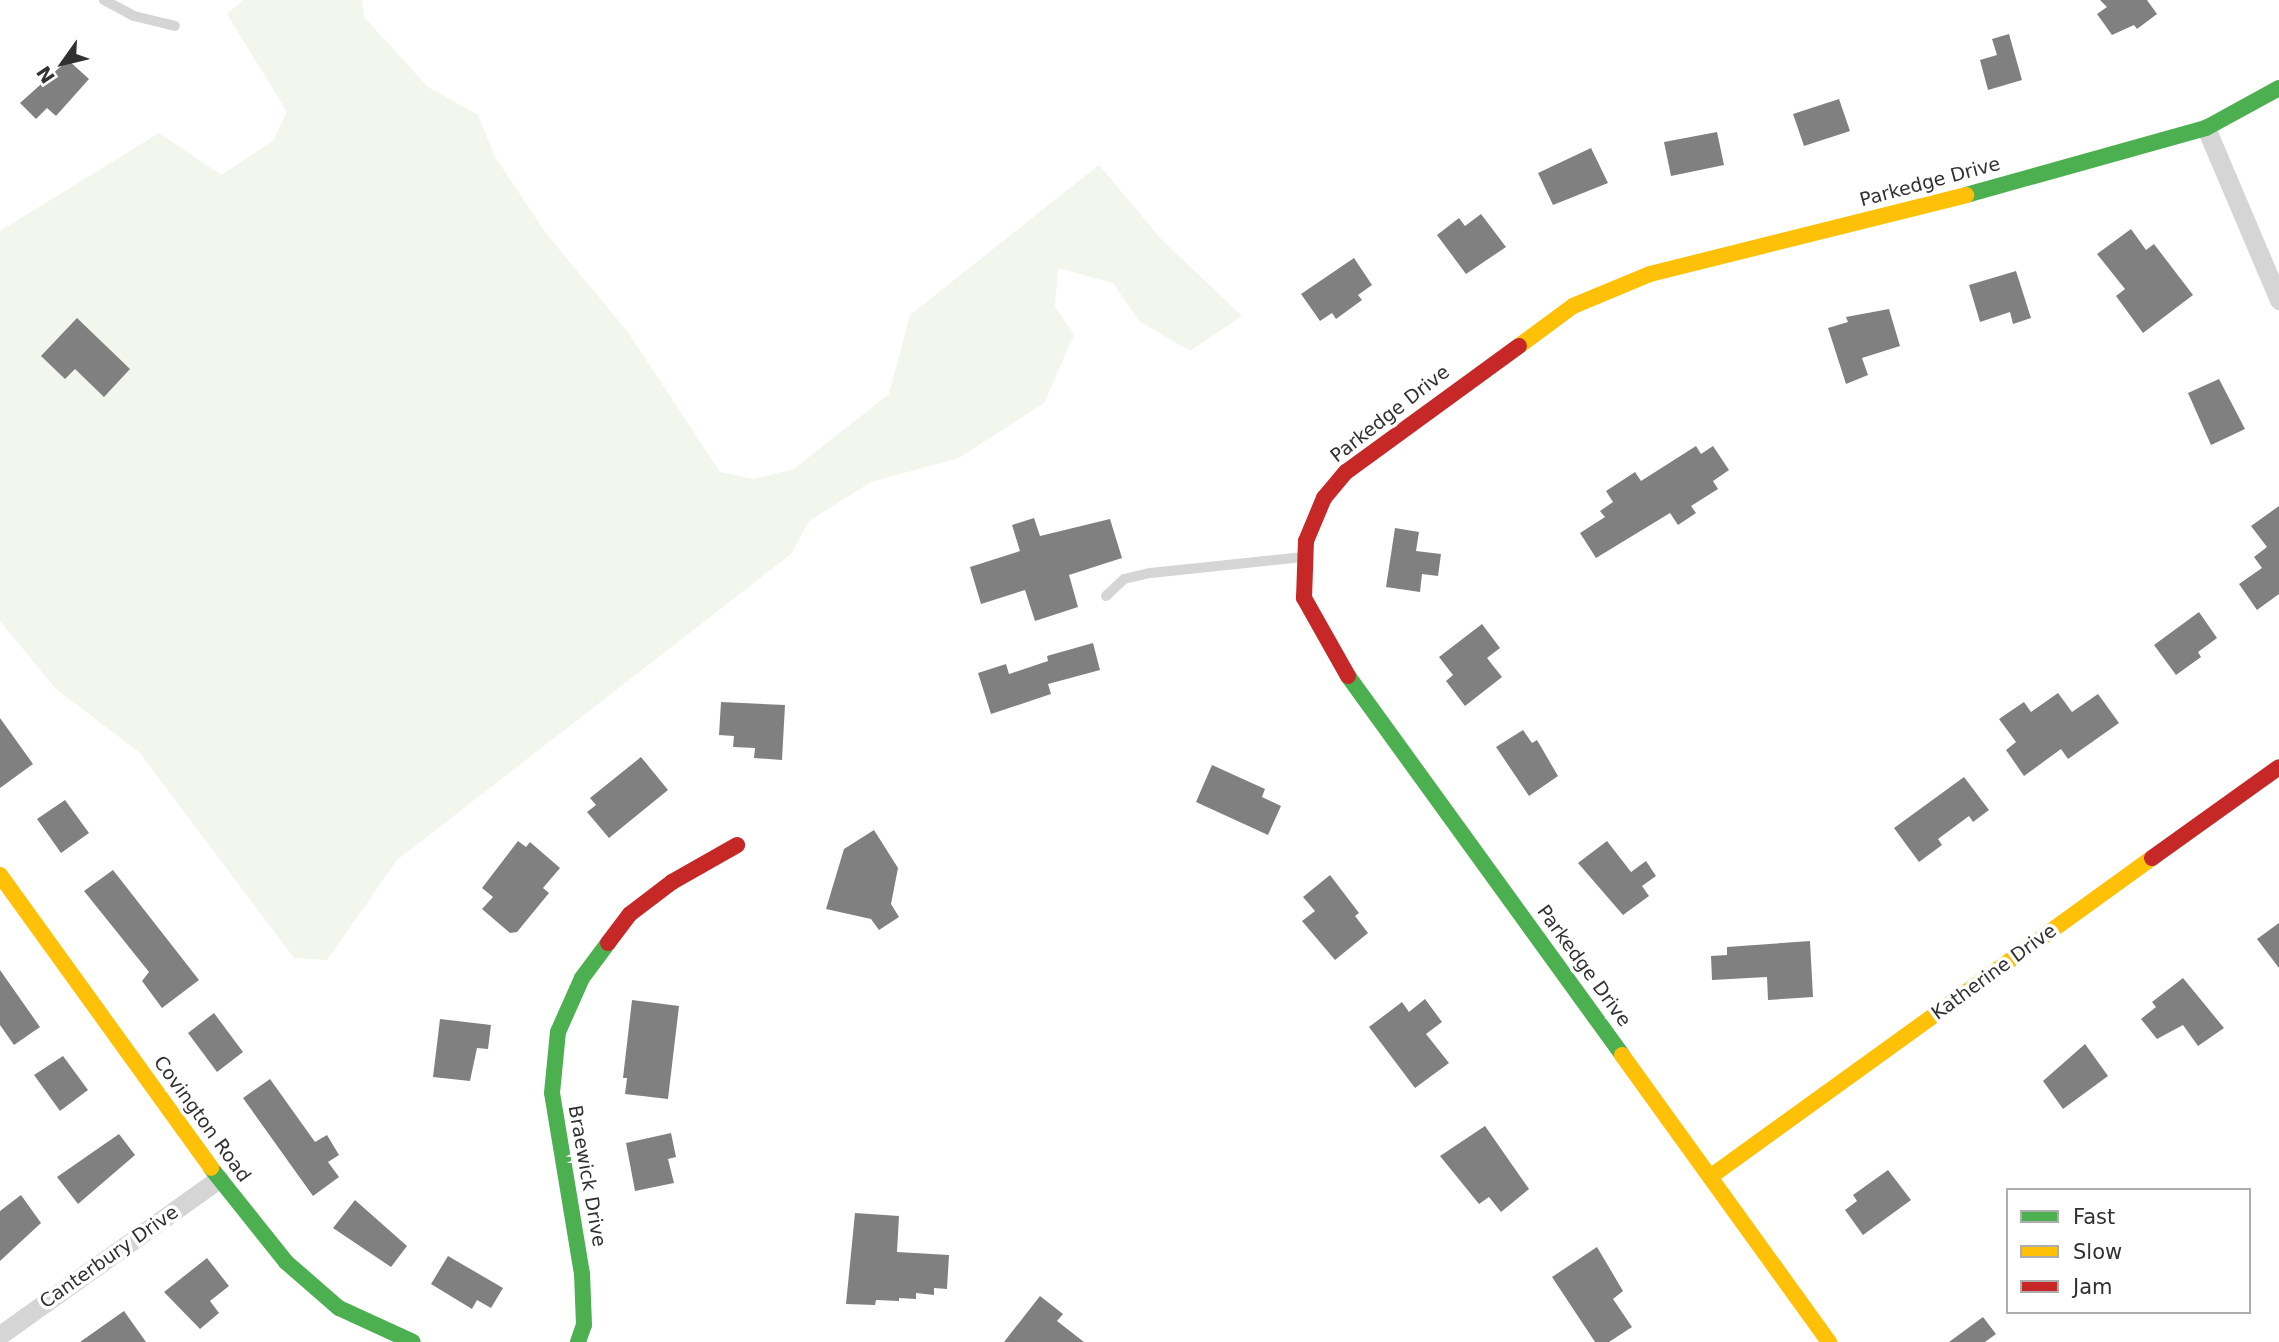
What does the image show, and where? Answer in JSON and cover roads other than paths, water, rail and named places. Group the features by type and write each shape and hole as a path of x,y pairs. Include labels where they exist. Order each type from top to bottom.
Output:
{"street":[{"name":"Parkedge Drive","path":"1829,1342 1329,650 1304,598 1304,557 1324,498 1346,472 1573,306 1650,274 1867,222 2206,128 2279,88"},
{"path":"2206,128 2279,300"},
{"name":"Katherine Drive","path":"1710,1177 2279,767"},
{"name":"Braewick Drive","path":"579,1342 584,1325 582,1274 552,1093 558,1032 582,978 612,932 672,882 737,845"},
{"name":"Covington Road","path":"0,875 219,1179 303,1280 339,1308 412,1342"},
{"name":"Canterbury Drive","path":"0,1335 219,1179"}],"lane":[{"path":"104,0 134,16 175,26"},
{"path":"1106,596 1124,579 1151,573 1304,557"}]}
